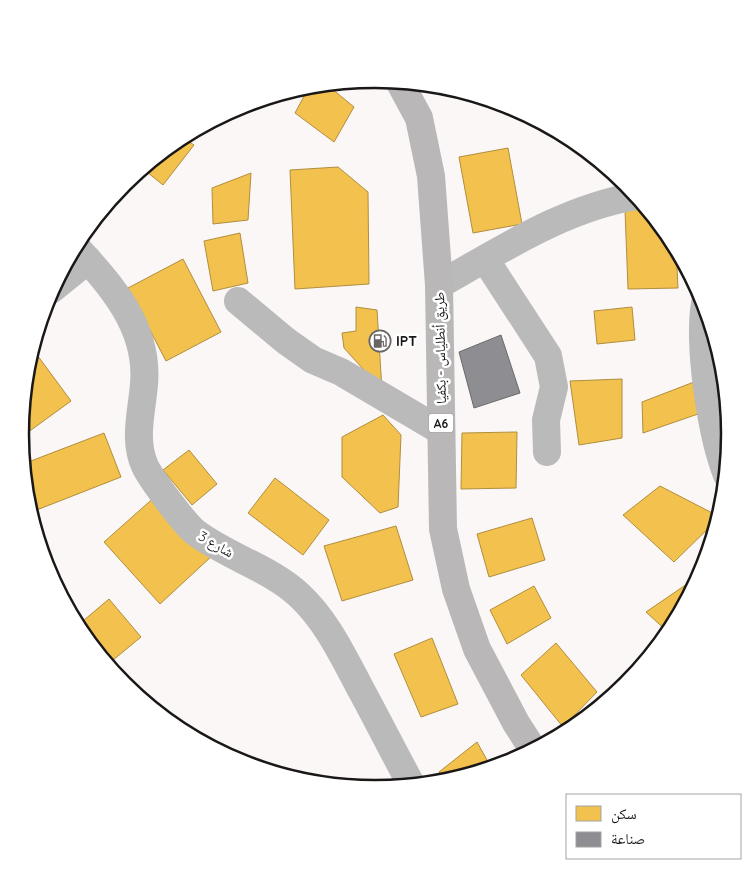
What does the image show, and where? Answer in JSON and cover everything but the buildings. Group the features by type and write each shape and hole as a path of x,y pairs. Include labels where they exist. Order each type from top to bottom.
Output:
{"highway":[{"name":"طريق أنطلياس - بكفيا","path":"403,89 418,118 430,169 439,285 443,529 456,589 477,649 516,723 530,745"}],"street":[{"path":"439,285 533,232 576,212 628,197"},
{"name":"شارع 3","path":"81,253 109,284 126,309 135,327 143,351 144,382 138,425 140,449 145,466 167,499 194,531 284,583 299,595 319,617 340,650 409,780"},
{"path":"485,259 548,356 554,387 546,420 547,452"},
{"path":"238,301 286,341 313,360 341,372 442,432"},
{"path":"705,327 704,346 709,394 722,456"}],"place":[{"name":"IPT","path":"380,341"}]}
